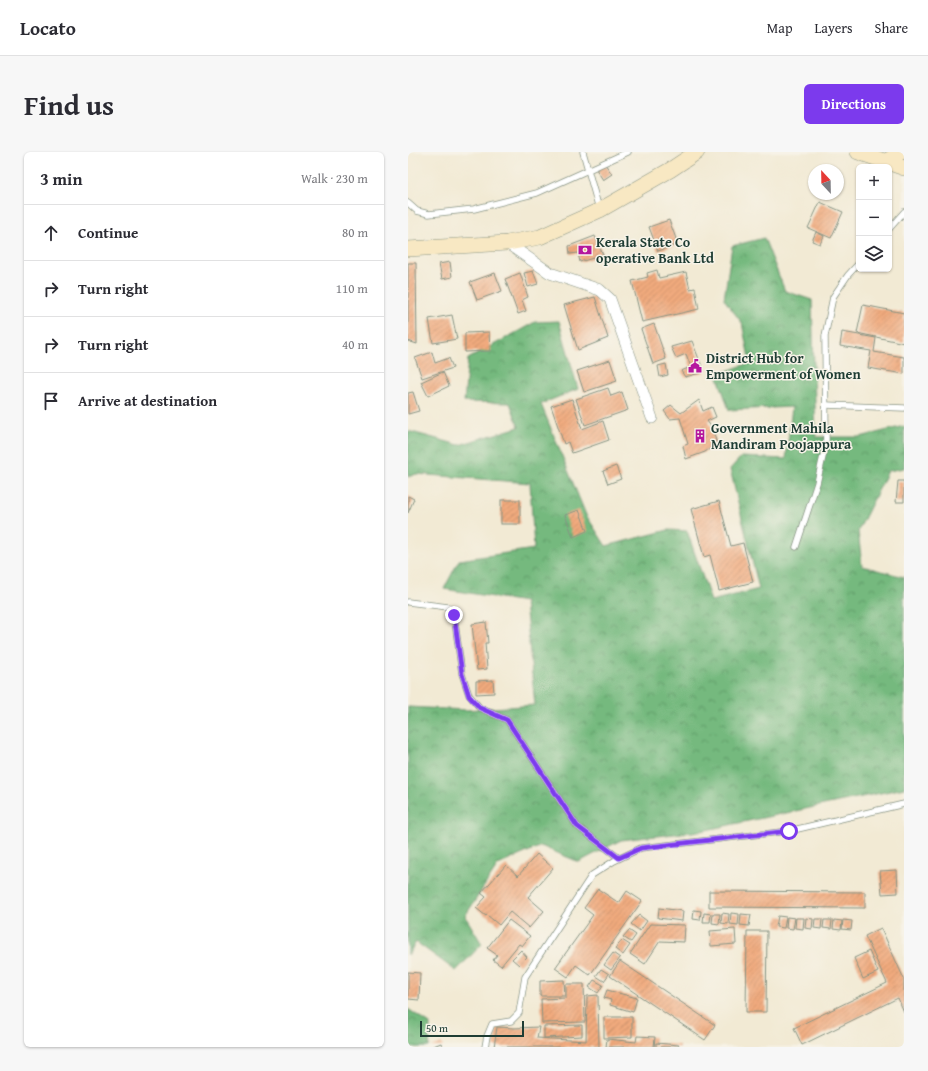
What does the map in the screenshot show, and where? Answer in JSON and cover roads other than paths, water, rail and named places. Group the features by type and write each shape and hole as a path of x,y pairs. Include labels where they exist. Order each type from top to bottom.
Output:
{"main road":[{"path":"408,248 506,243 540,236 600,210 670,170 697,152"},
{"path":"858,152 904,168"},
{"path":"885,162 901,152"}],"street":[{"path":"506,243 550,272 600,290 610,299 652,418"}],"lane":[{"path":"583,152 600,210"},
{"path":"408,203 416,211 429,214 474,209 537,193 628,152"},
{"path":"892,226 904,212"},
{"path":"796,547 817,483 826,444 825,336 833,298 856,266"},
{"path":"826,405 904,408"},
{"path":"408,602 448,606 454,615 462,674 469,696 480,708 507,720 577,826 619,858"},
{"path":"485,1047 487,1036 492,1024 512,1021 519,1013 525,977 592,875 619,858 641,848 789,831 904,804"}],"place":[{"name":"Kerala State Co operative Bank Ltd","path":"585,250"},
{"name":"District Hub for Empowerment of Women","path":"695,366"},
{"name":"Government Mahila Mandiram Poojappura","path":"700,436"}]}
